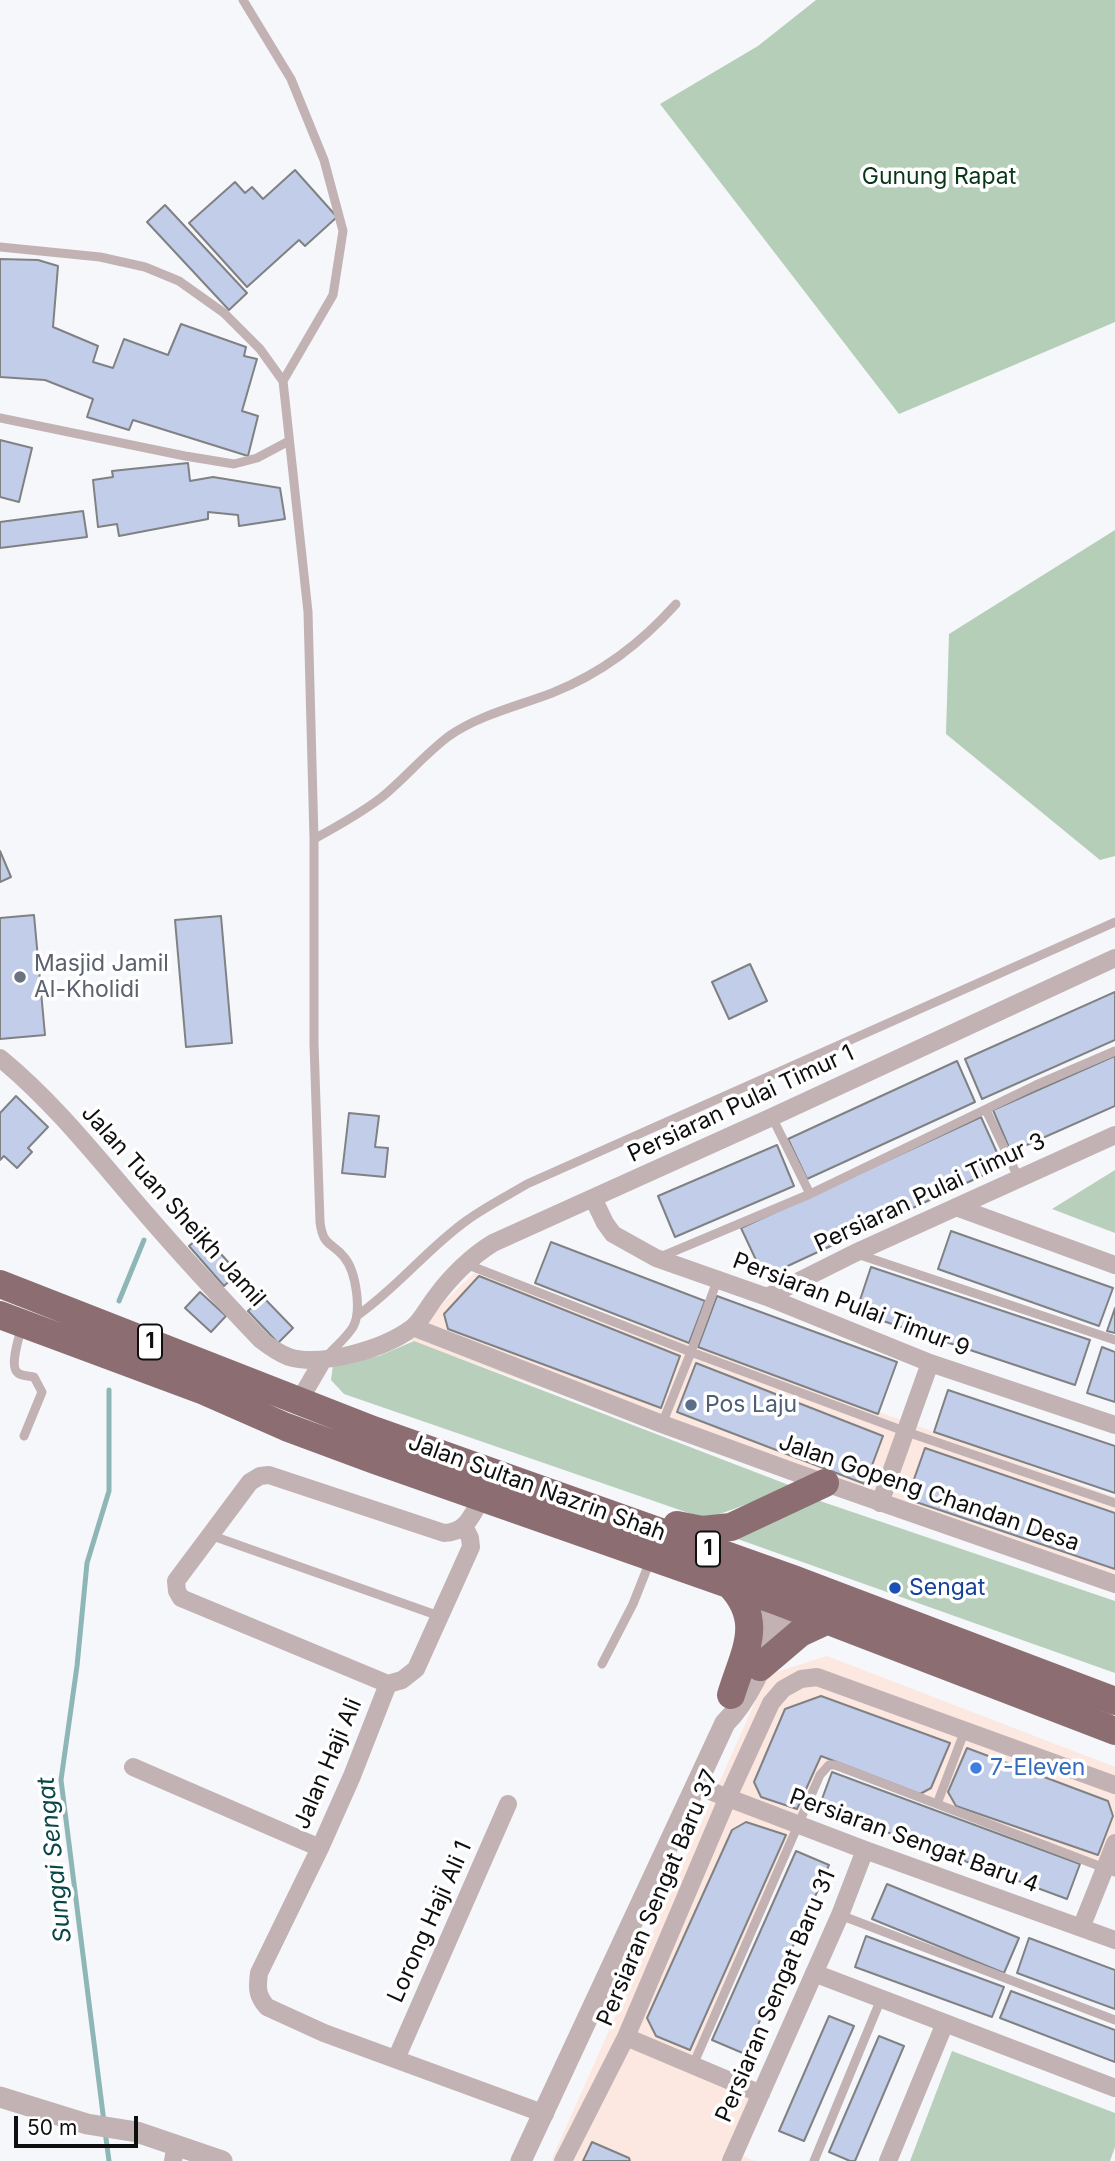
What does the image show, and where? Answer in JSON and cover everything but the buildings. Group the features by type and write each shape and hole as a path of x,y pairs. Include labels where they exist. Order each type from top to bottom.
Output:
{"highway":[{"name":"Jalan Sultan Nazrin Shah","path":"0,1284 373,1430 793,1579 1115,1701"},
{"name":"Jalan Sultan Nazrin Shah","path":"11,1320 204,1391 286,1427 374,1460 730,1585 782,1600 826,1621 1115,1731"},
{"path":"204,1391 224,1390 256,1402 282,1404 299,1401 304,1417 311,1426 363,1448 374,1460"},
{"path":"622,1518 640,1517 702,1530 717,1530 747,1521 825,1483"},
{"path":"622,1518 665,1545 760,1580 782,1600 813,1600 948,1647 1004,1660"},
{"path":"730,1585 742,1598 750,1618 749,1635 731,1695"},
{"path":"760,1667 800,1633 826,1621"}],"street":[{"name":"Persiaran Pulai Timur 1","path":"413,1327 464,1263 493,1243 1115,958"},
{"name":"Jalan Tuan Sheikh Jamil","path":"0,1058 28,1081 83,1140 261,1340 272,1349 288,1356 304,1360 323,1360"},
{"name":"Persiaran Pulai Timur 3","path":"767,1297 855,1253 1115,1135"},
{"name":"Persiaran Pulai Timur 9","path":"593,1198 605,1223 614,1234 656,1258 767,1297 930,1363 1115,1425"},
{"path":"956,1207 1115,1265"},
{"path":"299,1401 323,1360 377,1345 413,1327"},
{"name":"Jalan Gopeng Chandan Desa","path":"413,1327 662,1424 1115,1584"},
{"path":"880,1503 930,1363"},
{"name":"Jalan Haji Ali","path":"464,1527 456,1533 443,1533 269,1475 260,1476 250,1482 176,1581 177,1591 181,1598 388,1684 320,1848 259,1973 257,1989 260,2000 267,2007 324,2033 545,2115"},
{"path":"388,1684 402,1680 416,1669 471,1547 464,1527 482,1499"},
{"path":"521,2161 545,2115 725,1723 735,1713 760,1667 782,1600"},
{"path":"725,1723 724,1708 782,1600"},
{"name":"Persiaran Sengat Baru 37","path":"563,2161 626,2037 771,1703 783,1689 801,1679 817,1677 965,1731"},
{"path":"965,1731 1115,1785"},
{"path":"134,1767 320,1848"},
{"name":"Persiaran Sengat Baru 4","path":"697,1786 1115,1940"},
{"name":"Lorong Haji Ali 1","path":"396,2059 508,1804"},
{"path":"1082,1928 1110,1870 1115,1843"},
{"name":"Persiaran Sengat Baru 31","path":"736,2160 761,2094 840,1915 865,1850"},
{"path":"814,1973 1115,2088"},
{"path":"888,2161 945,2023"},
{"path":"626,2037 761,2094"},
{"path":"0,2098 87,2124 137,2132 174,2152 222,2161"}],"lane":[{"path":"243,0 291,79 324,160 343,231 333,295 283,381"},
{"path":"0,247 100,257 145,267 178,281 224,313 260,349 283,381 308,612 314,839 314,1044 320,1222 321,1234 331,1247 344,1257 351,1270 358,1315 353,1328 323,1360"},
{"path":"0,418 234,464 257,458 289,441"},
{"path":"314,839 383,796 449,736 475,722 591,676 623,655 676,604"},
{"path":"358,1315 382,1299 466,1221 527,1184 1115,922"},
{"path":"656,1258 810,1194 1115,1051"},
{"path":"986,1110 1019,1179"},
{"path":"772,1117 810,1194"},
{"path":"855,1253 1115,1340"},
{"path":"464,1263 691,1352 904,1431 1115,1503"},
{"path":"662,1424 717,1280"},
{"path":"11,1320 15,1369 18,1373 34,1377 42,1392 24,1436"},
{"path":"210,1535 439,1616"},
{"path":"602,1664 633,1604 651,1557"},
{"path":"937,1804 965,1731"},
{"path":"693,2065 820,1775 829,1765 835,1765 1110,1870"},
{"path":"840,1915 1115,2020"},
{"path":"814,2161 881,1998"}],"shaded area":[{"path":"479,1268 1115,1497 1115,1593 406,1339"},
{"path":"827,1656 1115,1767 1115,1870 825,1763 692,2061 761,2092 735,2153 755,2161 551,2161 767,1675"}],"green space":[{"name":"Gunung Rapat","path":"816,0 1115,0 1115,322 899,414 660,104 758,46"},
{"path":"1115,530 1115,856 1100,860 946,734 949,634"},
{"path":"1115,1170 1115,1233 1052,1209"},
{"path":"414,1341 794,1487 706,1519 344,1394 331,1380 333,1365 379,1356"},
{"path":"814,1499 1115,1601 1115,1673 732,1537"},
{"path":"952,2051 1115,2113 1115,2147 1110,2161 910,2161"}],"waterway":[{"name":"Sungai Sengat","path":"119,1301 144,1240"},
{"name":"Sungai Sengat","path":"104,2122 61,1780 77,1666 87,1563 109,1491 109,1390"},
{"name":"Sungai Sengat","path":"105,2131 109,2161"}],"place":[{"name":"Masjid Jamil Al-Kholidi","path":"20,977"},
{"name":"Pos Laju","path":"691,1405"},
{"name":"Sengat","path":"895,1588"},
{"name":"7-Eleven","path":"976,1768"}]}
